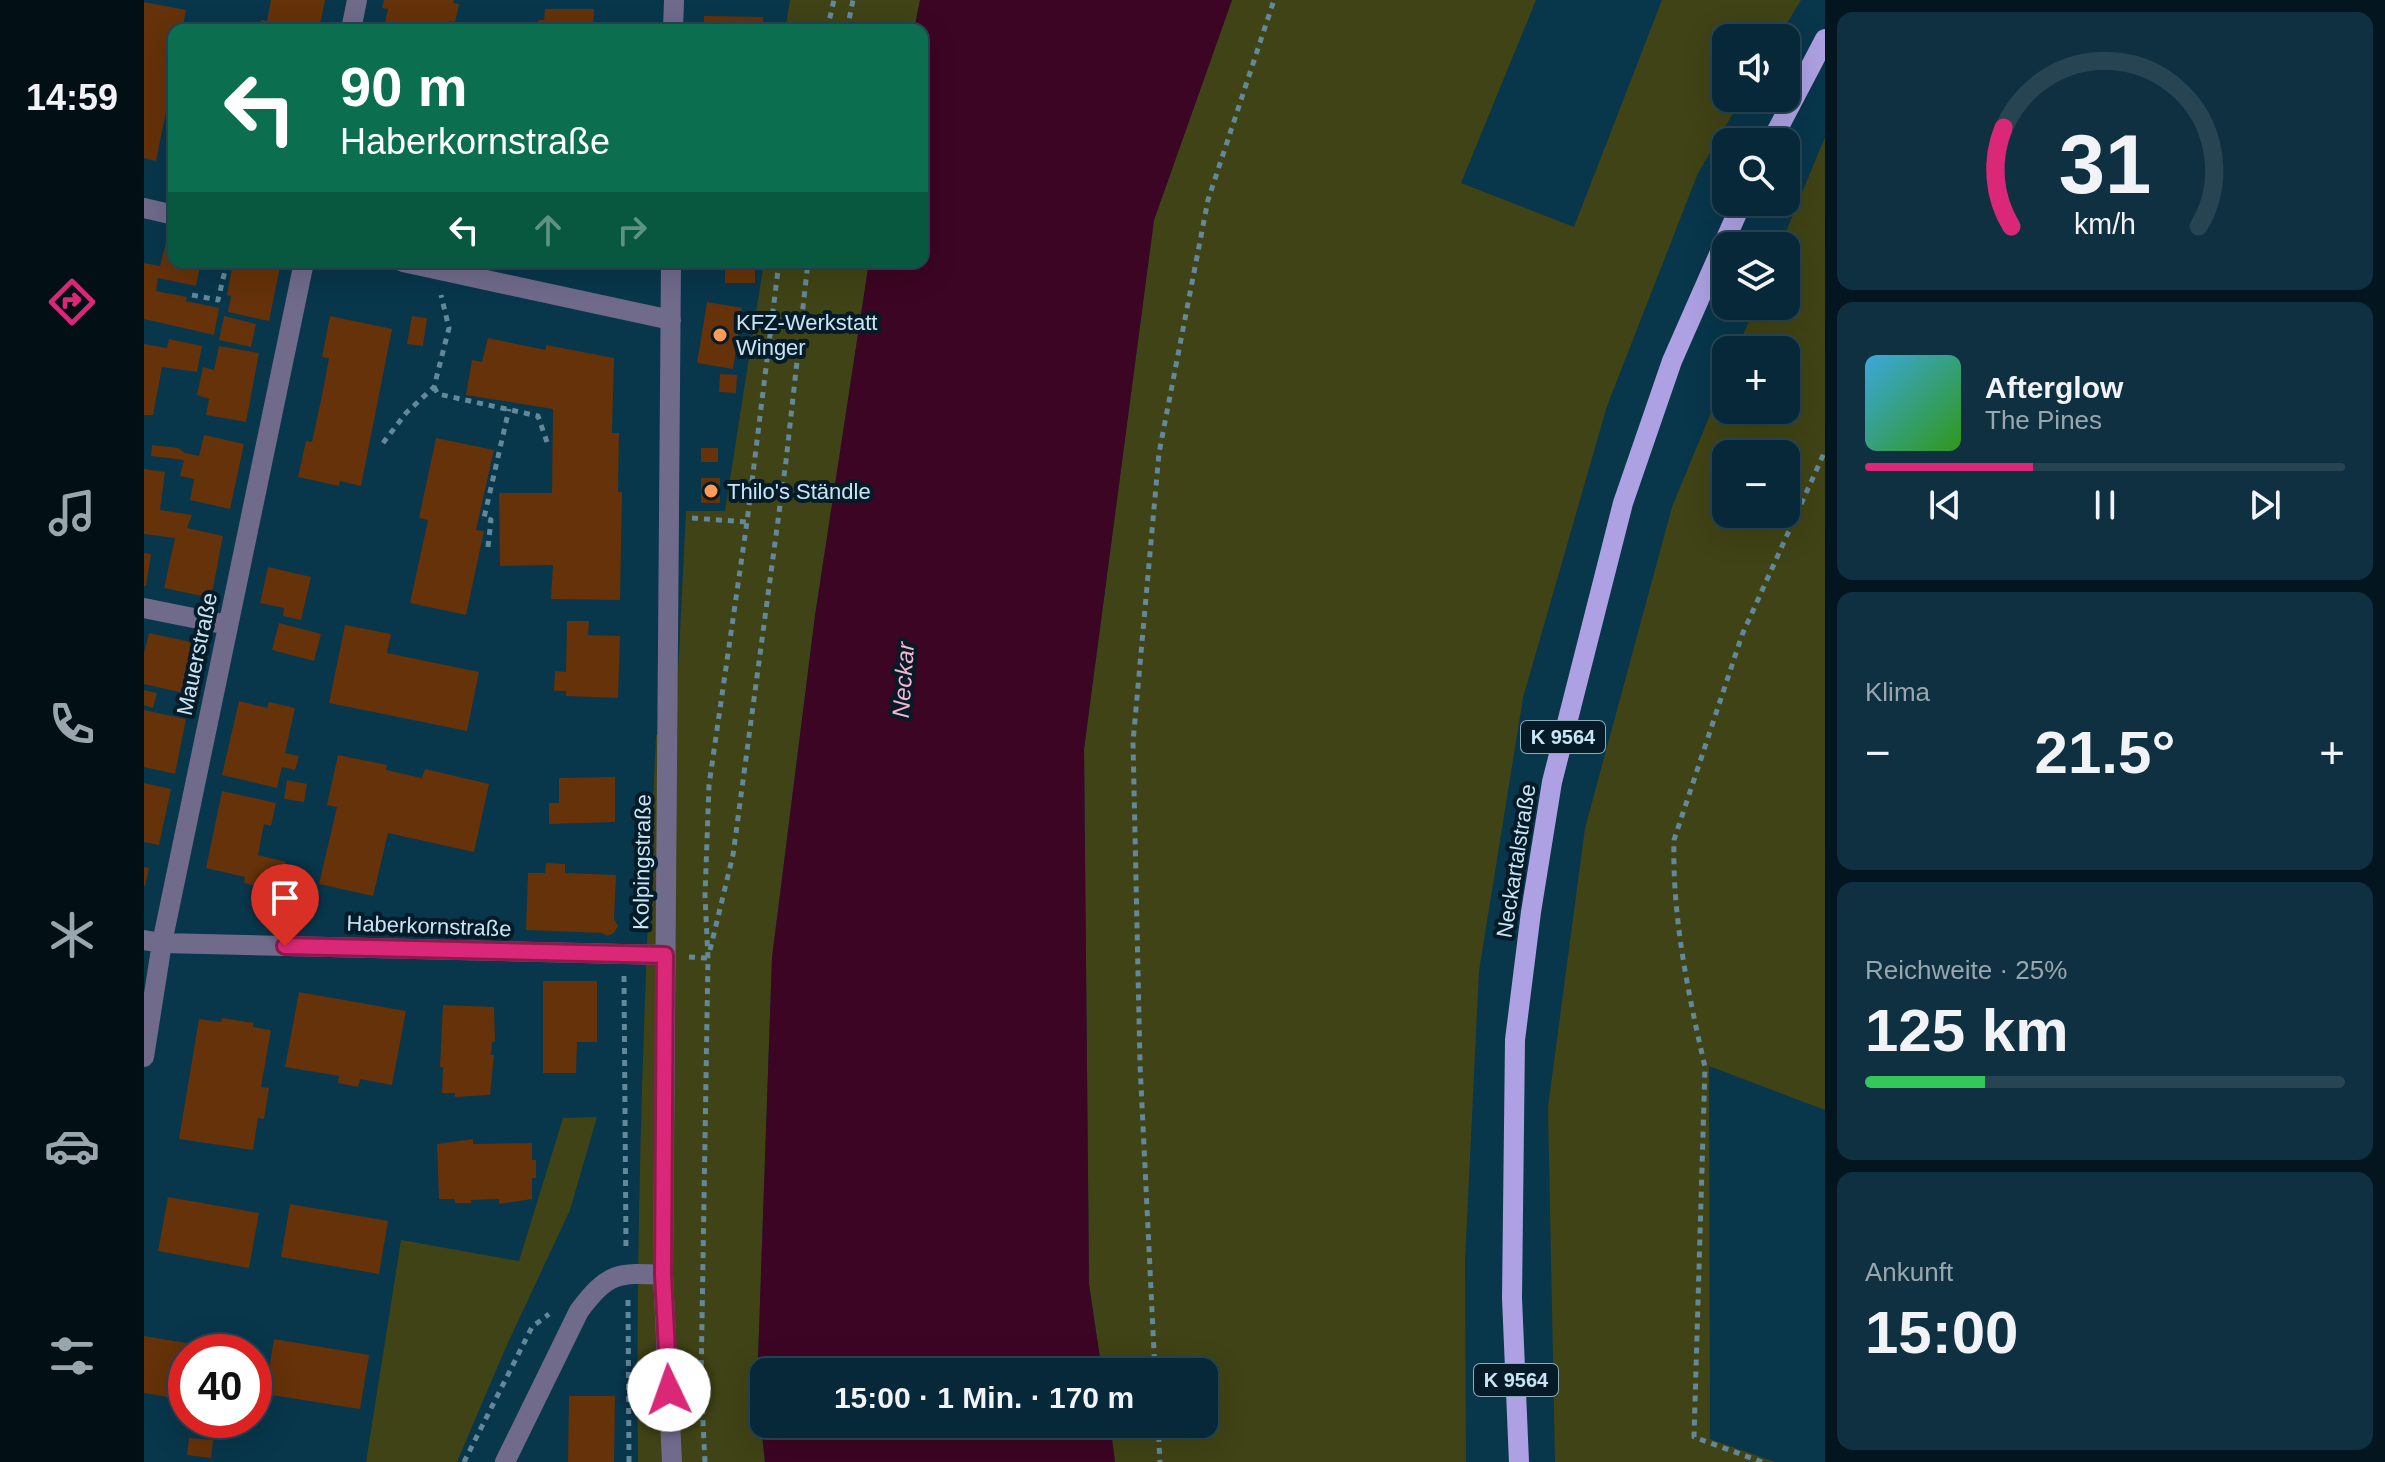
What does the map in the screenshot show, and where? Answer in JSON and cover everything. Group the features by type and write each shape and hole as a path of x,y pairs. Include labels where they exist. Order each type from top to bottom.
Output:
{"main road":[{"path":"1778,128 1825,39"},
{"name":"Neckartalstraße","path":"1519,1462 1512,1298 1515,1040 1552,782 1623,503 1672,361 1736,216"}],"street":[{"path":"352,24 357,0"},
{"path":"673,24 674,0"},
{"path":"144,208 168,214"},
{"name":"Mauerstraße","path":"144,1057 153,942 228,625 303,268"},
{"path":"434,268 671,320"},
{"name":"Kolpingstraße","path":"671,268 663,1275 672,1462"},
{"path":"144,608 228,625"},
{"name":"Haberkornstraße","path":"153,942 665,955"},
{"path":"505,1462 579,1311 593,1292 611,1278 627,1273 663,1275"}],"path":[{"path":"828,24 834,0"},
{"path":"848,24 853,0"},
{"path":"1154,1358 1140,1064 1133,742 1159,453 1208,200 1274,0"},
{"path":"192,295 218,300 226,268"},
{"path":"383,443 406,413 434,387 449,328 434,268"},
{"path":"705,1462 701,1383 708,958 705,896 709,785 747,522 778,268"},
{"path":"708,958 733,855 786,461 807,268"},
{"path":"434,387 438,394 538,416 548,445"},
{"path":"488,547 491,520 484,518 509,409"},
{"path":"1762,1462 1694,1437 1705,1067 1692,1010 1673,876 1674,840 1742,635 1825,451"},
{"path":"670,517 747,522"},
{"path":"623,955 629,1462"},
{"path":"1159,1438 1160,1462"}],"green space":[{"path":"790,0 920,0 915,24 786,24"},
{"path":"1232,0 1536,0 1461,183 1574,227 1662,0 1801,0 1786,24 1712,24 1712,112 1734,112 1724,128 1712,128 1712,149 1698,173 1607,406 1523,698 1479,971 1465,1261 1466,1462 1115,1462 1112,1438 1218,1438 1218,1358 1100,1358 1089,1284 1084,749 1154,220"},
{"path":"1825,137 1825,1110 1709,1066 1710,1439 1775,1462 1555,1462 1548,1107 1585,828 1672,507 1712,410 1712,424 1800,424 1800,336 1743,336 1749,320 1800,320 1800,232 1786,232 1792,216 1800,216 1800,198"},
{"path":"763,268 868,268 815,616 772,958 758,1358 750,1358 750,1438 762,1438 765,1462 638,1462 639,1189 656,735 675,734 686,511 725,511"},
{"path":"597,1117 570,1210 457,1462 366,1462 401,1240 519,1261 563,1118"}],"water":[{"name":"Neckar","path":"920,0 1232,0 1154,220 1084,749 1089,1284 1100,1358 758,1358 772,958 815,616 868,268 928,268 928,24 915,24"},
{"path":"762,1438 1112,1438 1115,1462 765,1462"}],"building":[{"path":"271,0 325,0 320,24 260,24 261,20 267,21"},
{"path":"384,0 454,0 453,3 459,4 455,22 449,21 448,24 384,24 388,9 382,8"},
{"path":"144,2 186,10 183,24 168,24 168,102 156,161 144,158"},
{"path":"545,9 594,9 593,24 538,24 538,20 544,20"},
{"path":"704,16 763,17 763,24 704,24"},
{"path":"166,243 168,268 200,268 196,286 158,278 156,291 219,308 214,335 144,319 144,263 160,266"},
{"path":"232,268 280,268 269,321 228,312 231,296 227,295"},
{"path":"725,268 755,268 755,283 725,283"},
{"name":"KFZ-Werkstatt Winger","path":"707,302 742,308 733,369 697,363"},
{"path":"224,316 256,324 251,347 219,340"},
{"path":"330,316 392,329 361,486 340,481 339,486 298,477 306,441 312,442 322,395 329,358 322,357"},
{"path":"412,316 427,318 423,346 407,344"},
{"path":"488,338 546,350 546,345 614,358 612,433 619,433 618,492 622,492 620,600 551,599 553,565 500,566 499,493 552,493 553,409 466,395 472,360 482,362"},
{"path":"169,339 202,346 197,372 162,367 153,415 144,415 144,344 167,348"},
{"path":"219,346 259,353 246,422 206,415 209,399 197,395 203,367 214,370"},
{"path":"720,374 737,375 736,393 719,392"},
{"path":"204,435 244,444 230,509 190,500 194,479 180,476 184,460 151,456 152,445 178,448 199,456"},
{"path":"436,438 494,450 476,530 484,531 466,615 410,603 428,520 419,518"},
{"path":"701,448 718,448 718,462 701,462"},
{"path":"144,469 165,472 160,510 192,515 187,528 223,536 211,598 164,588 175,538 144,534"},
{"name":"Thilo's Ständle","path":"701,478 720,478 720,503 701,503"},
{"path":"144,553 151,554 146,586 144,586"},
{"path":"268,567 311,577 301,620 283,616 284,608 260,603"},
{"path":"567,621 589,621 588,635 620,636 618,698 566,696 566,691 554,691 555,671 566,672"},
{"path":"279,623 321,634 314,661 272,650"},
{"path":"345,625 391,634 387,653 479,672 467,731 329,703"},
{"path":"149,633 200,644 188,694 144,684 144,653"},
{"path":"144,690 157,693 153,708 144,705"},
{"path":"239,701 267,708 269,702 295,708 285,753 299,756 295,770 282,767 277,788 222,775"},
{"path":"144,710 186,719 175,774 144,767"},
{"path":"338,755 387,765 386,770 422,778 425,769 489,784 474,852 388,833 373,896 319,884 337,807 327,805"},
{"path":"615,777 615,822 549,824 549,803 559,803 559,778"},
{"path":"287,780 307,784 304,802 284,799"},
{"path":"144,783 171,789 159,845 144,842"},
{"path":"222,791 276,803 271,826 264,824 258,855 286,862 284,870 302,870 300,907 279,907 280,891 244,883 245,877 206,868"},
{"path":"546,863 565,864 565,873 616,875 614,919 618,926 614,933 607,936 602,933 526,930 528,873 545,873"},
{"path":"144,867 149,868 145,886 144,886"},
{"path":"543,981 597,981 597,1042 577,1042 576,1073 543,1073"},
{"path":"299,992 406,1011 392,1085 360,1079 358,1087 338,1083 339,1076 285,1067"},
{"path":"443,1005 494,1007 495,1042 492,1042 491,1055 494,1055 490,1095 455,1097 455,1093 442,1093"},
{"path":"222,1018 254,1023 253,1027 271,1030 261,1087 269,1088 264,1119 258,1118 253,1150 179,1139 199,1019 221,1022"},
{"path":"473,1139 473,1144 532,1143 536,1178 532,1178 532,1199 499,1204 499,1199 455,1203 455,1199 439,1199 437,1144"},
{"path":"168,1197 259,1213 249,1268 158,1251"},
{"path":"290,1204 388,1221 379,1274 281,1257"},
{"path":"144,1336 168,1340 168,1397 144,1393"},
{"path":"274,1339 369,1355 360,1409 272,1395"},
{"path":"569,1396 615,1396 614,1462 568,1462"},
{"path":"189,1438 213,1440 211,1458 187,1455"}],"place":[{"name":"KFZ-Werkstatt Winger","path":"720,335"},
{"name":"Thilo's Ständle","path":"711,491"}],"route":[{"path":"285,946 665,955 663,1275 669,1390"}]}
